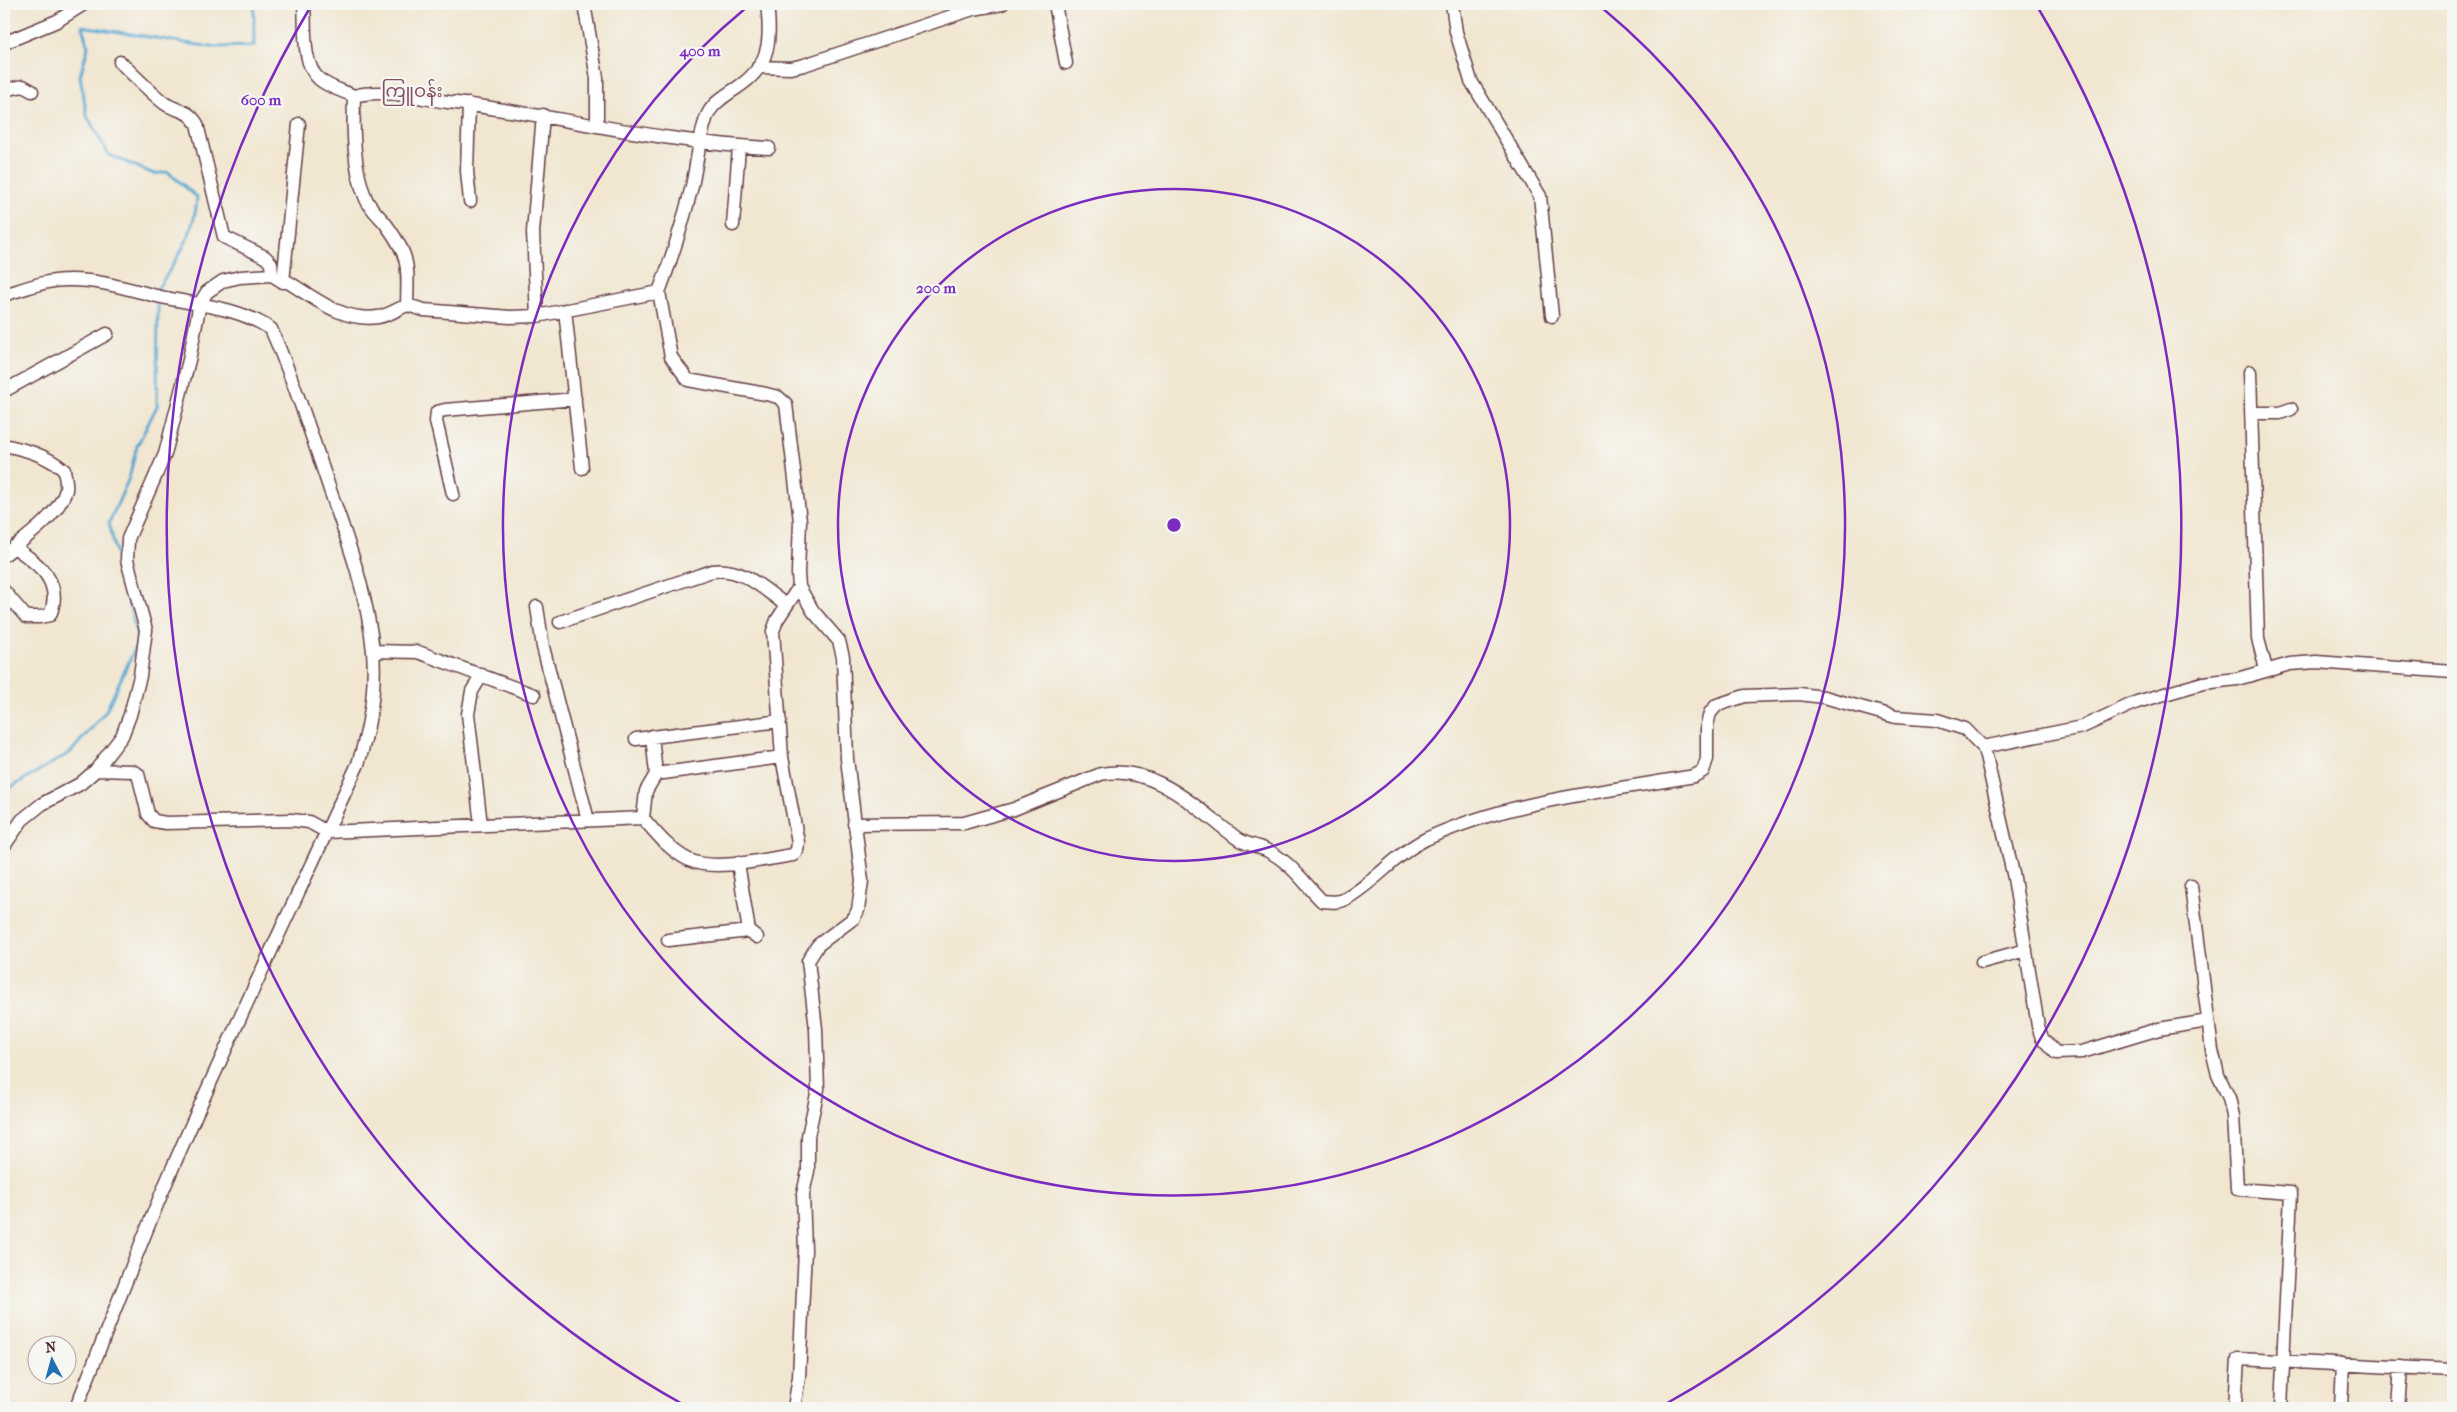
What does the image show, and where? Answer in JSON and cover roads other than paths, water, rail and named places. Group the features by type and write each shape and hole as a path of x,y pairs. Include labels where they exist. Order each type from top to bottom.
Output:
{"street":[{"path":"4,43 57,21 84,4"},
{"path":"304,4 307,53 314,72 325,83 354,96 366,93 382,94 469,104 701,143 769,148"},
{"path":"584,4 597,78 597,124"},
{"path":"767,4 770,35 768,51 758,67 744,83 719,100 708,113 673,253 659,292 671,357 688,380 766,394 778,397 786,404 800,521 798,573 800,587 813,611 839,641 841,649 847,759 862,881 858,910 854,918 818,945 808,961 816,1029 818,1089 808,1136 808,1171 803,1194 805,1250 799,1377 794,1408"},
{"path":"758,67 791,68 804,65 973,9 1002,4"},
{"path":"1055,4 1066,63"},
{"path":"1452,4 1456,32 1471,81 1540,196 1552,316"},
{"path":"120,62 167,105 183,110 192,116 199,131 224,237 265,257 271,262 272,275"},
{"path":"4,90 23,86 32,91"},
{"path":"354,96 360,182 367,200 401,245 407,258 407,305"},
{"path":"469,104 467,171 470,201"},
{"path":"537,316 533,232 543,115"},
{"path":"283,282 298,124"},
{"path":"733,225 739,147"},
{"path":"4,846 22,820 42,804 80,784 96,770 122,736 130,715 140,676 146,630 127,560 128,539 165,454 189,360 200,303 207,292 223,281 240,277 272,275 283,282 288,282 328,308 351,316 379,317 407,305 424,310 510,317 537,316 659,292"},
{"path":"4,295 42,283 65,280 96,280 162,297 200,303 255,318 271,329 313,439 349,546 364,600 373,651 373,703 368,736 358,764 226,1048 169,1177 120,1293 76,1408"},
{"path":"565,310 582,468"},
{"path":"4,392 107,334"},
{"path":"2250,372 2258,638 2266,670"},
{"path":"453,494 436,421 437,412 575,398"},
{"path":"2252,414 2280,413 2291,409"},
{"path":"4,445 29,450 53,460 64,470 66,489 59,506 9,551 42,566 48,576 52,599 53,608 50,615 40,618 26,617 4,591"},
{"path":"560,622 712,571 726,570 746,576 786,605"},
{"path":"652,736 656,774 646,791 643,818 662,840 688,860 708,865 738,863 792,855 797,850 798,842 782,757 773,631 786,605 800,587"},
{"path":"537,608 543,647 588,820"},
{"path":"373,651 418,652 482,675 504,686 534,695"},
{"path":"1984,747 1996,743 2082,728 2137,702 2202,683 2237,679 2266,670 2316,662 2453,672"},
{"path":"481,825 468,714 472,691 482,675"},
{"path":"854,824 964,824 1014,810 1101,774 1115,771 1136,774 1163,785 1205,812 1246,844 1266,850 1296,871 1322,901 1335,903 1347,898 1404,851 1478,819 1564,797 1699,774 1703,771 1707,759 1707,725 1710,714 1717,705 1745,696 1798,694 1824,697 1896,717 1937,720 1953,724 1965,730 1984,747 2014,878 2038,1026 2042,1038 2056,1053 2082,1052 2159,1029 2208,1021"},
{"path":"636,739 780,721"},
{"path":"656,774 782,757"},
{"path":"96,770 132,771 138,774 148,814 154,821 182,823 292,820 309,822 327,832 643,818"},
{"path":"668,940 753,934 738,863"},
{"path":"2191,886 2206,988 2208,1021 2218,1074 2230,1098 2233,1116 2237,1189 2291,1193 2281,1408"},
{"path":"1982,962 2026,950"},
{"path":"2235,1408 2238,1359 2453,1370"},
{"path":"2341,1408 2343,1364"},
{"path":"2398,1408 2400,1367"}],"waterway":[{"path":"158,294 158,288 179,256 189,234 196,211 197,197 168,172 154,174 109,155 87,116 80,76 88,47 82,26 211,47 254,46 254,4"},
{"path":"4,795 6,790 71,752 106,711 138,642 109,523 129,478 137,446 157,406 158,300"}],"district":[{"name":"ကြူဝန်း","path":"412,91"}]}
